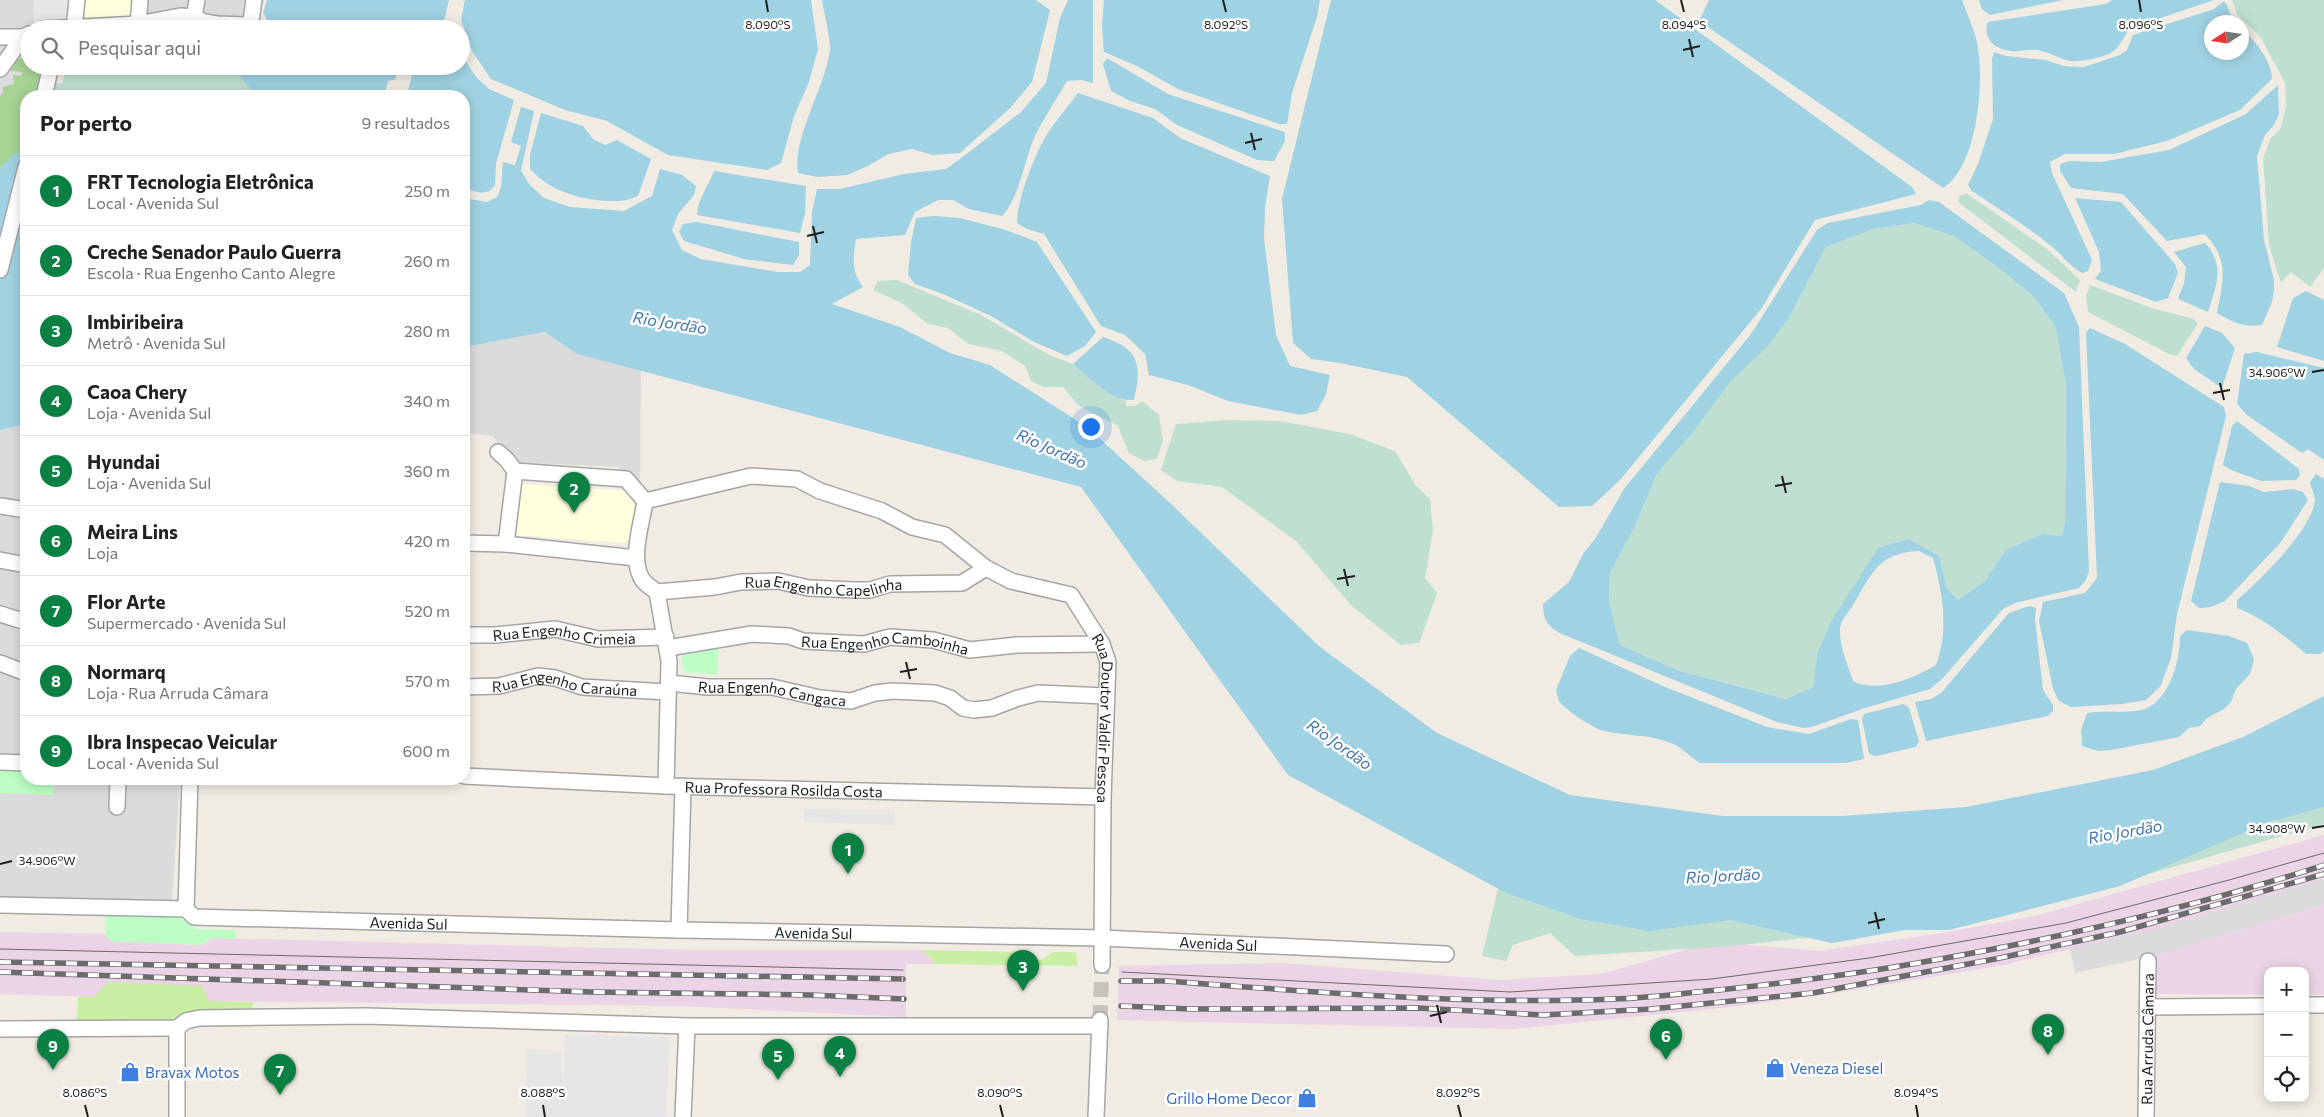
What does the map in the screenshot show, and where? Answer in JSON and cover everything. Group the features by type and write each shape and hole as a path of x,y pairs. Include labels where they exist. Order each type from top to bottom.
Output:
{"street":[{"path":"68,20 77,0"},
{"path":"138,20 140,0"},
{"path":"194,17 196,0"},
{"path":"251,20 254,0"},
{"path":"156,20 169,17 194,17 200,20"},
{"path":"0,37 20,36"},
{"path":"0,69 20,44"},
{"path":"45,90 49,75"},
{"path":"0,270 20,191"},
{"path":"498,452 515,471 506,544"},
{"path":"515,471 626,479 645,501 636,558 640,575 644,582 656,592 667,642 666,786"},
{"name":"Rua Doutor Valdir Pessoa","path":"645,501 740,478 789,477 820,491 882,511 918,530 945,535 986,568 1011,582 1071,595 1102,644 1108,662 1103,797 1102,965"},
{"path":"0,506 20,509"},
{"path":"470,543 506,544 636,558"},
{"path":"962,583 966,552"},
{"path":"0,560 20,564"},
{"path":"962,583 986,568"},
{"name":"Rua Engenho Capelinha","path":"656,592 760,581 789,582 809,588 854,590 870,590 890,584 962,583"},
{"path":"0,614 20,620"},
{"name":"Rua Engenho Crimeia","path":"470,635 495,635 555,629 598,639 667,642"},
{"name":"Rua Engenho Camboinha","path":"667,642 752,634 790,636 803,641 864,644 890,637 933,640 970,650 1017,645 1102,644"},
{"path":"0,663 20,670"},
{"name":"Rua Engenho Caraúna","path":"470,687 499,686 538,676 555,678 582,687 668,687"},
{"name":"Rua Engenho Cangaca","path":"668,687 772,687 820,698 851,701 874,693 893,690 935,693 950,698 963,708 974,710 992,708 1038,693 1106,696"},
{"path":"0,762 20,763"},
{"name":"Rua Professora Rosilda Costa","path":"470,776 666,786 1103,797"},
{"path":"117,807 118,785"},
{"path":"0,905 186,908 190,785"},
{"path":"680,930 683,786"},
{"name":"Avenida Sul","path":"186,908 194,917 680,930 1102,938 1446,954"},
{"name":"Rua Arruda Câmara","path":"2146,1117 2148,961"},
{"path":"2309,1006 2324,1005"},
{"path":"2148,1007 2264,1006"},
{"path":"0,1029 177,1028 186,1021 199,1018 367,1016 687,1026 1100,1023 1096,1117"},
{"path":"683,1117 687,1026"},
{"path":"177,1028 177,1117"}],"shaded area":[{"path":"0,0 264,0 256,20 20,20 20,75 28,75 28,90 20,90 20,170 14,155 0,168"},
{"path":"34,0 75,0 73,20 34,20"},
{"path":"85,0 133,0 132,16 103,20 82,20"},
{"path":"2232,0 2324,0 2324,268 2310,287 2291,272 2281,283 2269,245 2263,158 2271,138 2281,128 2286,106 2285,83 2261,38 2249,26 2249,15 2237,14"},
{"path":"64,75 238,75 251,90 52,90 53,82 62,84"},
{"path":"1966,193 2047,249 2080,280 2076,292 1958,202 1959,196"},
{"path":"1915,223 1954,236 1999,268 2033,296 2055,326 2066,384 2065,522 2062,536 2043,534 2006,549 1984,582 1958,600 1947,588 1939,556 1909,539 1879,547 1817,654 1813,687 1786,699 1680,671 1620,645 1609,601 1610,573 1635,526 1657,474 1694,431 1731,381 1766,347 1789,318 1826,247 1873,229"},
{"path":"897,280 981,315 1049,355 1073,364 1100,388 1126,401 1126,406 1135,406 1142,401 1159,415 1163,440 1157,459 1144,461 1129,453 1118,426 1079,406 1063,387 1044,387 1031,381 1025,366 1002,351 968,344 948,328 928,324 902,303 873,290 878,281"},
{"path":"2090,285 2155,309 2191,318 2198,323 2177,356 2169,354 2088,312 2086,296"},
{"path":"545,332 577,354 641,370 640,489 618,467 510,462 493,436 470,434 470,346"},
{"path":"1228,420 1280,421 1349,434 1395,451 1416,486 1430,499 1433,530 1425,578 1437,593 1419,643 1401,645 1352,606 1296,541 1222,487 1177,481 1161,470 1176,424"},
{"path":"20,425 20,785 180,785 172,902 0,914 0,430"},
{"path":"523,484 629,491 635,498 633,537 624,543 515,535 513,529 517,486"},
{"path":"2324,799 2324,824 2138,877 1858,932 1733,946 1575,956 1550,933 1513,945 1506,961 1482,956 1502,871 2102,870 2272,822"},
{"path":"804,809 895,810 895,825 804,822"},
{"path":"2324,835 2324,879 2171,925 2004,965 1834,993 1731,1007 1513,1029 1117,1020 1119,966 1281,963 1500,980 1601,974 1714,942 1819,951 1936,934 2035,916"},
{"path":"2324,879 2324,905 2153,956 2075,973 2070,949 2173,924"},
{"path":"2324,905 2324,995 2309,995 2309,967 2264,967 2264,995 2152,994 2153,956"},
{"path":"0,932 105,934 111,941 202,945 212,938 693,950 922,950 936,964 906,964 906,1017 683,1006 209,1001 202,986 94,997 0,994"},
{"path":"565,1034 670,1037 666,1117 526,1117 527,1049 562,1051 563,1097"}],"green space":[{"path":"20,59 20,72 11,71 14,61"},
{"path":"13,75 46,75 42,90 20,90 20,154 15,154 0,168 0,96 3,93 3,87 14,84"},
{"path":"719,646 717,675 685,672 681,661 685,650"},
{"path":"0,770 20,771 20,785 54,785 53,795 0,793"},
{"path":"106,911 180,918 197,929 235,930 236,939 212,938 202,945 111,941 105,934"},
{"path":"922,950 1016,952 1026,960 1042,960 1053,952 1076,952 1078,966 936,964"},
{"path":"108,982 202,986 209,1001 253,1002 252,1010 176,1022 77,1026 78,997 94,997"}],"water":[{"path":"267,0 449,0 444,20 267,20 263,12"},
{"path":"465,0 811,0 818,49 809,82 794,116 781,163 767,170 668,155 607,121 565,110 491,79 472,51 470,45 470,20 461,20"},
{"path":"822,0 1036,0 1050,10 1032,82 1010,108 960,153 933,155 912,149 888,154 868,166 847,175 818,177 798,173 797,159 804,129 827,65 830,50"},
{"name":"Rio Jordão","path":"1068,0 1093,0 1093,83 1082,80 1067,81 1034,138 1017,190 1008,209 1002,216 969,209 953,200 938,200 915,212 905,235 856,239 855,270 856,276 863,287 832,304 900,327 950,353 990,365 1087,427 1169,502 1320,647 1437,733 1570,795 1723,816 1842,816 1966,807 2153,770 2243,737 2324,696 2324,807 2266,823 2120,886 1949,930 1905,930 1832,943 1731,920 1649,931 1581,919 1506,893 1288,775 1081,487 577,354 545,332 470,346 470,199 487,202 497,197 501,187 503,162 515,165 521,146 511,142 521,107 534,111 521,171 529,184 544,198 570,207 624,211 652,196 660,169 682,175 696,186 694,195 678,214 672,230 682,250 701,259 778,272 800,272 810,265 812,212 817,189 840,189 904,174 946,169 1021,112 1046,83 1060,18"},
{"path":"1104,0 1320,0 1317,17 1292,93 1287,124 1279,124 1178,89 1137,66 1104,52 1102,25"},
{"path":"1331,0 1655,0 1912,187 1916,194 1815,220 1761,309 1620,480 1592,506 1559,507 1407,377 1311,359 1293,343 1282,199"},
{"path":"1709,0 1962,0 1977,42 1980,83 1979,103 1971,144 1964,162 1955,177 1943,188 1699,21"},
{"path":"1979,0 2063,0 1990,15 1982,9"},
{"path":"2112,0 2214,0 2131,28 2113,52 2085,60 2070,61 2037,50 2005,50 1999,48 1988,38 1988,22 2106,4"},
{"path":"2224,1 2231,15 2204,15 2204,60 2249,60 2249,36 2266,58 2272,79 2240,110 2167,141 2114,154 2065,154 2050,162 2052,173 2092,260 2088,271 2083,273 2078,270 2041,238 1972,191 1968,185 1978,164 1993,119 1992,59 1994,52 2006,56 2046,60 2064,66 2084,67 2120,55 2127,50 2133,35 2214,9"},
{"path":"1107,58 1168,94 1285,132 1285,141 1274,161 1257,160 1177,125 1155,109 1130,101 1111,91 1103,64"},
{"path":"470,68 477,78 489,89 514,100 496,164 495,185 490,191 482,193 470,190 470,90 408,90 412,75 470,75"},
{"path":"238,75 396,75 396,79 388,81 386,90 251,90"},
{"path":"2278,85 2279,114 2274,125 2265,135 2257,156 2264,240 2274,280 2274,290 2272,302 2262,325 2249,326 2233,322 2217,313 2223,271 2218,253 2205,234 2167,241 2123,194 2071,188 2060,171 2060,164 2070,161 2101,162 2169,150 2246,114"},
{"path":"1078,93 1153,118 1180,138 1270,176 1265,207 1264,239 1276,335 1290,366 1330,375 1326,394 1317,411 1301,415 1228,401 1188,385 1149,375 1145,354 1125,335 1101,326 1044,234 1027,229 1017,223 1023,191 1036,155 1050,130"},
{"path":"541,113 583,126 593,139 605,145 617,140 651,159 638,196 619,201 583,198 559,190 539,177 530,169 530,155"},
{"path":"15,153 20,153 20,425 0,430 0,168"},
{"path":"714,171 806,186 805,213 800,233 697,215 701,198"},
{"path":"2075,198 2121,202 2175,264 2178,273 2168,298 2156,302 2095,279 2101,271 2099,252"},
{"path":"1929,200 1939,202 2064,293 2079,327 2089,571 2086,580 2079,588 2015,603 2003,609 1943,678 1930,689 1865,708 1812,727 1803,728 1777,722 1553,629 1545,619 1543,604 1569,582 1583,554 1595,539 1624,489 1751,334 1817,230 1828,223 1921,205","holes":["1915,223 1954,236 1999,268 2033,296 2055,326 2066,384 2065,522 2062,536 2043,534 2006,549 1984,582 1958,600 1947,588 1939,556 1909,539 1879,547 1833,618 1817,654 1813,687 1786,699 1680,671 1620,645 1609,601 1610,573 1635,526 1657,474 1694,431 1731,381 1767,347 1789,318 1826,247 1873,229","1919,551 1933,558 1942,598 1942,639 1936,665 1917,675 1895,683 1873,686 1862,685 1853,681 1841,642 1841,623 1871,574 1878,567 1894,556"]},
{"path":"933,216 960,218 1006,230 1037,242 1096,332 1085,346 1067,356 1034,342 991,316 943,294 915,284 908,275 916,218"},
{"path":"697,222 799,242 799,255 793,265 744,259 684,241 679,232 683,224"},
{"path":"2205,243 2215,260 2217,268 2216,285 2208,312 2178,299 2184,283 2186,267 2174,252"},
{"path":"2306,291 2324,300 2324,361 2277,347 2293,298"},
{"path":"2205,326 2222,333 2235,348 2222,388 2194,369 2186,358"},
{"path":"2090,328 2125,344 2224,407 2226,416 2177,614 2171,658 2160,687 2146,700 2122,704 2071,707 2059,701 2053,689 2039,621 2043,602 2085,593 2097,578 2086,333"},
{"path":"1103,337 1125,347 1135,360 1138,377 1134,400 1125,400 1109,393 1073,364"},
{"path":"2257,352 2324,368 2324,460 2308,449 2302,453 2247,415 2237,404 2244,354"},
{"path":"2237,421 2299,469 2300,476 2296,480 2261,481 2231,470 2223,465 2232,426"},
{"path":"2316,474 2324,479 2324,651 2320,654 2306,654 2265,622 2237,608 2237,600 2284,554 2305,525 2312,512 2315,500 2310,482"},
{"path":"2220,482 2249,486 2264,492 2293,489 2303,492 2308,500 2281,542 2225,601 2211,607 2199,608 2191,601"},
{"path":"2029,606 2036,608 2035,619 2043,690 2053,705 2053,711 2048,716 1926,741 1915,702 1931,699 1941,693 2009,613"},
{"path":"2187,630 2229,636 2247,643 2254,659 2250,674 2236,689 2231,702 2224,709 2207,718 2200,726 2189,728 2179,737 2111,750 2098,751 2082,746 2081,730 2087,713 2125,712 2145,709 2161,697 2176,667 2180,636"},
{"path":"1579,648 1665,687 1767,727 1809,734 1851,719 1858,720 1864,759 1846,763 1700,763 1677,746 1668,742 1612,733 1593,727 1562,705 1556,690 1570,656"},
{"path":"1903,704 1909,708 1919,741 1916,747 1876,756 1869,754 1862,719 1864,714"}],"tunnel":[{"path":"1100,1020 1102,965"}],"tram line":[{"path":"1122,972 1510,992 1712,979 1869,958 2066,923 2324,853"},
{"path":"0,949 903,970"}],"railway":[{"path":"1121,981 1166,981 1446,999 1558,1000 1667,995 1768,985 1840,975 2016,945 2120,922 2222,896 2324,865"},
{"path":"1121,1006 1191,1009 1418,1008 1543,1015 1651,1009 1813,993 1995,959 2120,932 2324,874"},
{"path":"0,962 903,979"},
{"path":"0,972 591,992 810,995 904,999"}],"place":[{"name":"Creche Senador Paulo Guerra","path":"574,513"},
{"name":"FRT Tecnologia Eletrônica","path":"848,874"},
{"name":"Imbiribeira","path":"1023,991"},
{"name":"Normarq","path":"2048,1055"},
{"name":"Meira Lins","path":"1666,1060"},
{"name":"Veneza Diesel","path":"1775,1068"},
{"name":"Ibra Inspecao Veicular","path":"53,1070"},
{"name":"Bravax Motos","path":"130,1072"},
{"name":"Caoa Chery","path":"840,1077"},
{"name":"Hyundai","path":"778,1080"},
{"name":"Flor Arte","path":"280,1095"},
{"name":"Grillo Home Decor","path":"1307,1098"}]}
